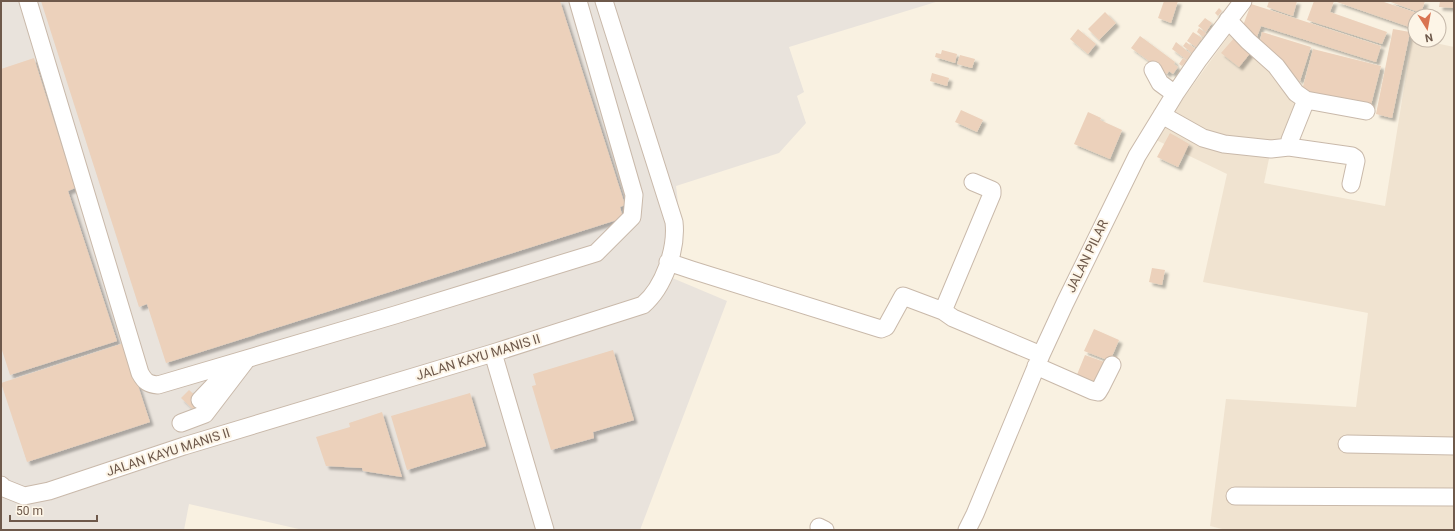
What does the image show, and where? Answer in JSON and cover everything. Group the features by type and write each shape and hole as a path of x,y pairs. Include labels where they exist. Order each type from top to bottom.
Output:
{"street":[{"path":"28,1 140,373 145,381 150,384 158,385 596,253 632,217 634,195 578,1"},
{"name":"JALAN KAYU MANIS II","path":"2,486 24,496 49,491 184,446 493,353 643,305 651,298 663,278 675,233 674,222 604,1"},
{"name":"JALAN PILAR","path":"967,530 1064,303 1134,162 1175,94 1243,1"},
{"path":"1228,20 1276,66 1296,94 1306,100 1366,111"},
{"path":"1153,70 1160,83 1175,94"},
{"path":"1289,147 1290,140 1306,100"},
{"path":"1162,116 1203,138 1224,144 1271,149 1289,147 1354,157 1356,161 1352,184"},
{"path":"943,312 992,194 992,190 973,182"},
{"path":"668,262 881,329 886,327 903,296 943,312 1039,360 1093,391 1098,392 1112,366"},
{"path":"493,353 545,530"},
{"path":"181,423 205,414 247,359"},
{"path":"184,446 181,423 219,380 223,366"},
{"path":"1347,444 1454,446"},
{"path":"1235,496 1454,497"}],"shaded area":[{"path":"1,1 939,1 789,47 804,92 797,96 806,123 779,153 676,186 682,236 670,277 727,301 640,530 303,530 189,504 184,530 1,530"},
{"path":"1235,27 1304,104 1283,151 1271,149 1264,183 1385,206 1410,48 1447,48 1447,46 1454,47 1454,530 1226,530 1210,526 1226,399 1356,407 1368,313 1203,282 1227,174 1154,139"}],"building":[{"path":"41,1 560,1 625,205 620,207 623,218 166,363 147,304 139,307"},
{"path":"1164,1 1178,1 1171,23 1158,18"},
{"path":"1269,1 1297,1 1293,16 1267,7"},
{"path":"1314,1 1334,1 1330,12 1387,32 1382,44 1307,20"},
{"path":"1334,1 1381,1 1407,10 1407,26"},
{"path":"1388,1 1425,1 1423,8 1407,8"},
{"path":"1440,1 1454,1 1454,8 1439,7"},
{"path":"1251,4 1381,46 1376,62 1261,26 1255,42 1241,31"},
{"path":"1219,8 1222,11 1218,16 1215,13"},
{"path":"1105,12 1116,23 1099,40 1088,29"},
{"path":"1205,18 1212,23 1206,32 1198,26"},
{"path":"1199,28 1206,33 1203,37 1197,32"},
{"path":"1078,29 1096,44 1088,54 1070,39"},
{"path":"1393,29 1407,31 1407,46 1392,118 1376,114"},
{"path":"1193,32 1202,38 1196,47 1187,41"},
{"path":"1262,32 1311,47 1300,81 1259,45"},
{"path":"1140,36 1175,62 1174,64 1178,67 1173,74 1169,71 1167,74 1131,48"},
{"path":"1235,37 1252,51 1239,67 1221,53"},
{"path":"1176,42 1191,54 1187,60 1172,49"},
{"path":"1186,42 1196,49 1192,53 1183,46"},
{"path":"1313,49 1381,66 1370,109 1302,90"},
{"path":"942,50 957,54 955,63 935,57 936,53 941,54"},
{"path":"960,55 975,59 972,68 957,64"},
{"path":"34,58 75,188 68,191 117,341 10,375 1,347 1,69"},
{"path":"1183,58 1187,61 1182,66 1179,64"},
{"path":"932,73 949,78 947,86 930,81"},
{"path":"961,110 983,120 977,132 955,122"},
{"path":"1088,112 1101,118 1100,120 1122,130 1110,159 1074,144"},
{"path":"1170,133 1189,144 1178,167 1157,157"},
{"path":"1152,268 1165,270 1162,285 1149,282"},
{"path":"1094,329 1119,340 1110,361 1084,351"},
{"path":"124,343 150,422 27,462 1,383"},
{"path":"613,350 634,420 593,432 594,438 551,450 532,386 536,385 533,374"},
{"path":"1085,355 1107,363 1098,386 1076,377"},
{"path":"189,390 207,406 199,415 181,398"},
{"path":"470,393 486,446 407,470 391,416"},
{"path":"382,412 402,477 363,471 362,468 326,466 316,437 350,427 349,423"}]}
